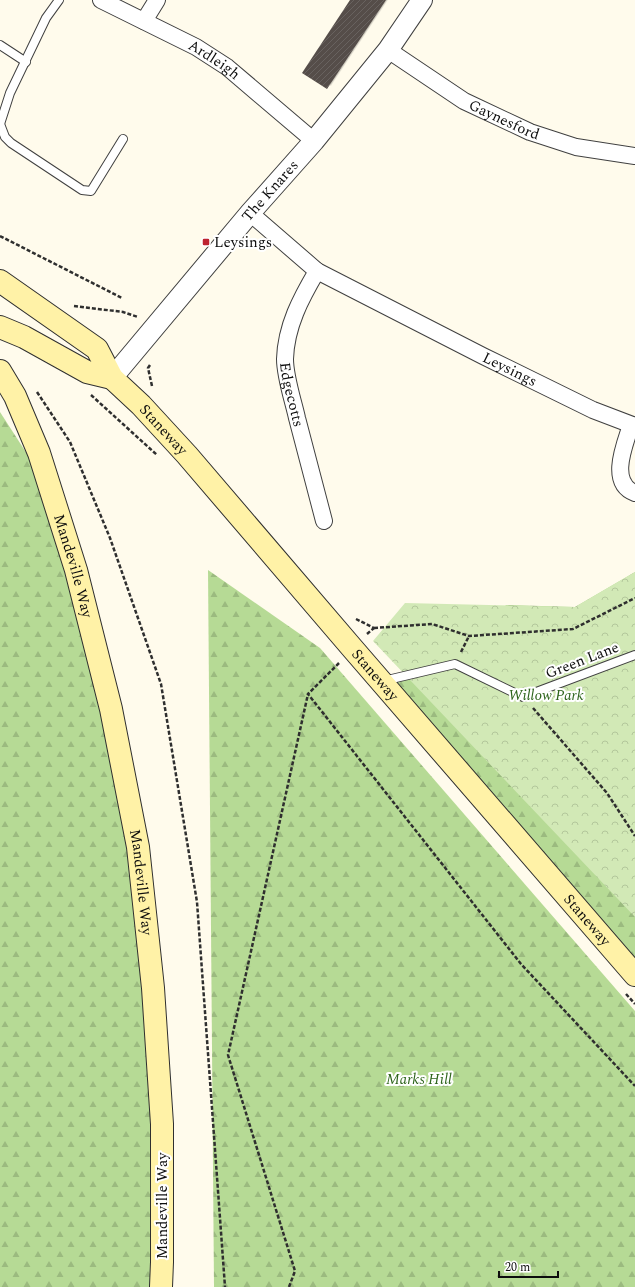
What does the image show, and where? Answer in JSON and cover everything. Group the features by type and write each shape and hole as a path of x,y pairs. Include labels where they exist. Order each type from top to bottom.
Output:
{"main road":[{"name":"Staneway","path":"0,281 97,349 112,378 141,405 187,455 635,975"},
{"name":"Staneway","path":"0,327 24,337 87,372 112,378"},
{"name":"Mandeville Way","path":"0,371 27,422 39,453 76,570 111,709 138,847 153,988 162,1124 162,1262 160,1287"},
{"name":"Mandeville Way","path":"0,401 28,447 49,488"}],"street":[{"name":"Ardleigh","path":"101,0 196,47 227,67 314,141"},
{"path":"144,21 157,0"},
{"name":"The Knares","path":"112,378 250,213 314,141 388,50 422,0"},
{"name":"Gaynesford","path":"388,50 464,101 530,132 576,147 635,156"},
{"name":"Leysings","path":"250,213 317,271 497,363 594,410 633,426"},
{"name":"Edgecotts","path":"317,271 300,302 291,323 285,360 289,387 324,521"},
{"path":"633,426 620,466 622,479 630,491 635,493"}],"lane":[{"path":"59,0 46,18 10,93 0,124 4,136 11,143 82,190 91,191 123,139"},
{"path":"0,45 26,62"},
{"name":"Green Lane","path":"523,697 635,655"},
{"path":"381,681 455,664 523,697"}],"path":[{"path":"0,236 122,298"},
{"path":"37,392 70,442 110,538 161,684 197,902 225,1287"},
{"path":"88,393 160,458"},
{"path":"374,628 432,624 469,636 573,629 635,598"},
{"path":"289,1287 295,1271 228,1055 308,694 353,649"},
{"path":"308,694 521,964 635,1086"},
{"path":"523,697 607,793 635,836"}],"green space":[{"path":"0,412 49,488 138,847 161,1287 0,1287"},
{"name":"Marks Hill","path":"208,570 320,648 635,1011 635,1287 214,1287"},
{"name":"Willow Park","path":"635,572 635,975 381,681 455,664 506,605 575,607"},
{"name":"Willow Park","path":"635,572 635,917 373,641 405,603 575,607"}],"building":[{"path":"350,0 386,0 327,89 302,73"}],"place":[{"name":"Leysings","path":"206,242"}]}
